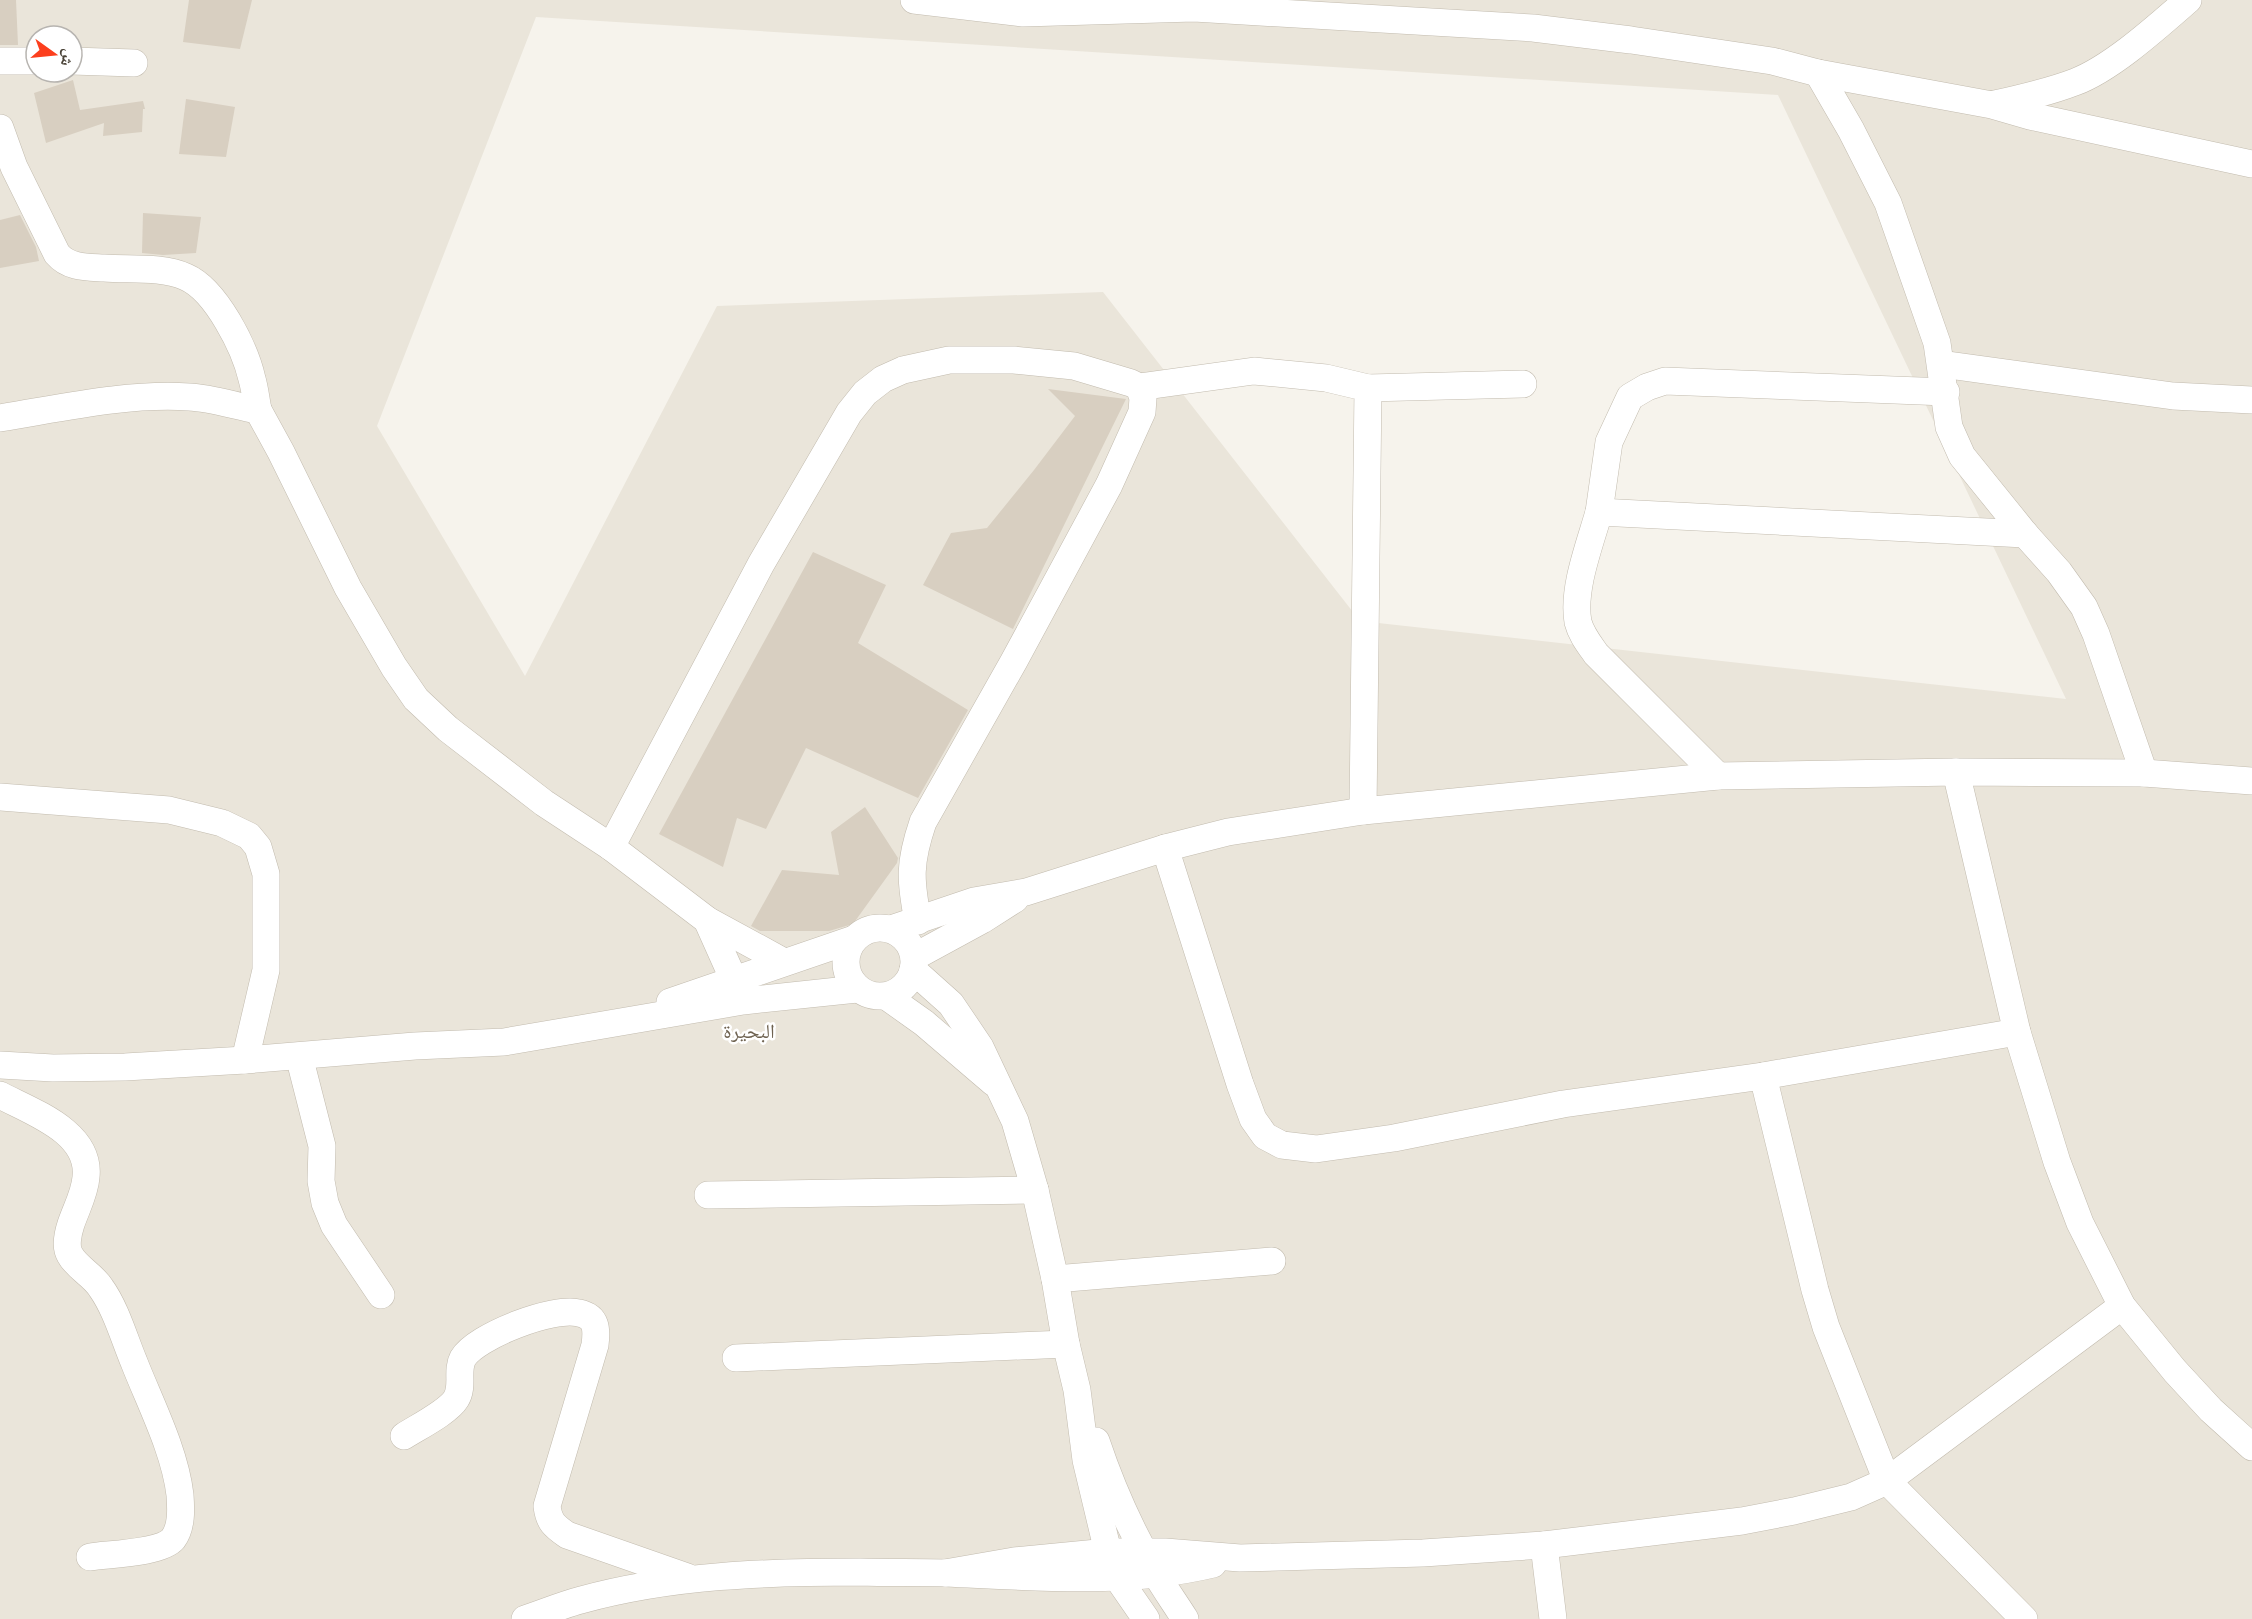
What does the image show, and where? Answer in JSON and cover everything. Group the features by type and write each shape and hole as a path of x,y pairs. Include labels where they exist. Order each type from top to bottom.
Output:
{"street":[{"path":"914,0 1023,13 1194,8 1343,9 1533,28 1772,61 1818,73 1992,105 2030,116 2252,164"},
{"path":"1992,105 2039,94 2078,81 2116,58 2188,0"},
{"path":"0,61 24,61"},
{"path":"84,61 134,63"},
{"path":"1818,73 1851,130 1888,203 1929,318 1941,364 1949,427 1962,456 2059,572 2084,607 2096,634 2144,773"},
{"path":"0,128 7,168 57,254 67,263 90,267 167,272 185,276 211,297 244,353 252,378 258,410 348,588 393,667 416,699 448,729 544,803 611,847 707,921 784,962"},
{"path":"611,847 761,564 849,413 865,393 883,379 903,370 949,360 1014,360 1074,366 1117,377 1138,387 1254,371 1326,378 1368,388 1523,384"},
{"path":"1941,364 2173,396 2252,400"},
{"path":"1718,776 1596,654 1585,639 1578,623 1576,599 1599,512 1609,442 1630,397 1647,387 1665,381 1946,392"},
{"path":"918,921 911,888 911,868 923,822 1014,661 1109,484 1142,412 1143,398 1138,387"},
{"path":"1363,811 1368,388"},
{"path":"0,418 91,403 150,397 191,397 258,410"},
{"path":"1599,512 2025,534"},
{"path":"1026,892 914,964 904,987 886,996 871,996 857,989 850,981 845,959 848,948 864,931 878,927 891,929 974,901 1026,892 1165,848 1228,832 1363,811 1718,776 1956,772 2144,773 2252,781"},
{"path":"1956,772 2017,1032 2057,1162 2080,1223 2122,1306 2175,1371 2211,1410 2252,1447"},
{"path":"0,797 169,810 222,823 249,836 258,847 267,874 266,970 245,1060"},
{"path":"1165,848 1253,1119 1265,1136 1282,1145 1316,1149 1394,1138 1563,1104 1762,1076 2017,1032"},
{"path":"707,921 738,990"},
{"path":"891,929 907,940 914,964 951,1004 980,1047 1015,1120 1035,1190 1055,1279 1066,1344 1077,1390 1086,1460 1113,1564 1146,1619"},
{"path":"738,990 784,962 854,939"},
{"path":"0,1065 53,1068 125,1067 415,1046 504,1042 601,1026 738,990 857,989"},
{"path":"886,996 924,1023 997,1086"},
{"path":"299,1056 322,1146 321,1181 325,1203 334,1225 381,1295"},
{"path":"1762,1076 1826,1327 1887,1481 2024,1619"},
{"path":"0,1095 59,1126 78,1146 86,1165 86,1178 69,1228 67,1241 69,1254 101,1288 114,1314 173,1461 180,1494 180,1520 172,1540 160,1546 90,1557"},
{"path":"708,1195 1035,1190"},
{"path":"1055,1279 1272,1261"},
{"path":"525,1619 580,1600 658,1583 694,1579 783,1572 945,1573 1031,1578 1113,1564 1143,1551 1240,1558 1423,1552 1544,1545 1742,1521 1794,1511 1851,1497 1887,1481 2122,1306"},
{"path":"404,1436 456,1400 462,1359 468,1352 501,1330 563,1312 573,1311 588,1315 594,1323 595,1345 547,1506 549,1518 553,1525 567,1535 694,1579"},
{"path":"736,1358 1066,1344"},
{"path":"1077,1390 1113,1486 1143,1551 1185,1619"},
{"path":"1544,1545 1553,1619"},
{"path":"1113,1564 1156,1574 1240,1558"}],"shaded area":[{"path":"0,0 2252,0 2252,1619 0,1619","holes":["536,17 1778,95 2066,699 1360,621 1103,292 717,306 525,676 377,426"]}],"building":[{"path":"0,0 16,0 18,45 0,45"},
{"path":"189,0 252,0 240,49 183,42"},
{"path":"61,84 74,84 80,110 143,101 145,109 143,109 142,132 103,136 104,123 46,143 34,93"},
{"path":"186,99 235,107 226,157 179,154"},
{"path":"143,213 201,217 196,253 163,255 142,253"},
{"path":"20,215 36,247 39,261 0,268 0,220"},
{"path":"1048,389 1126,399 1013,629 923,585 951,533 987,528 1075,416"},
{"path":"813,552 886,585 858,643 968,710 918,798 806,748 766,829 737,818 723,867 659,834"},
{"path":"865,807 898,858 897,863 853,924 829,931 760,931 751,926 782,870 839,875 831,832"}],"district":[{"name":"البحيرة","path":"749,1033"}]}
